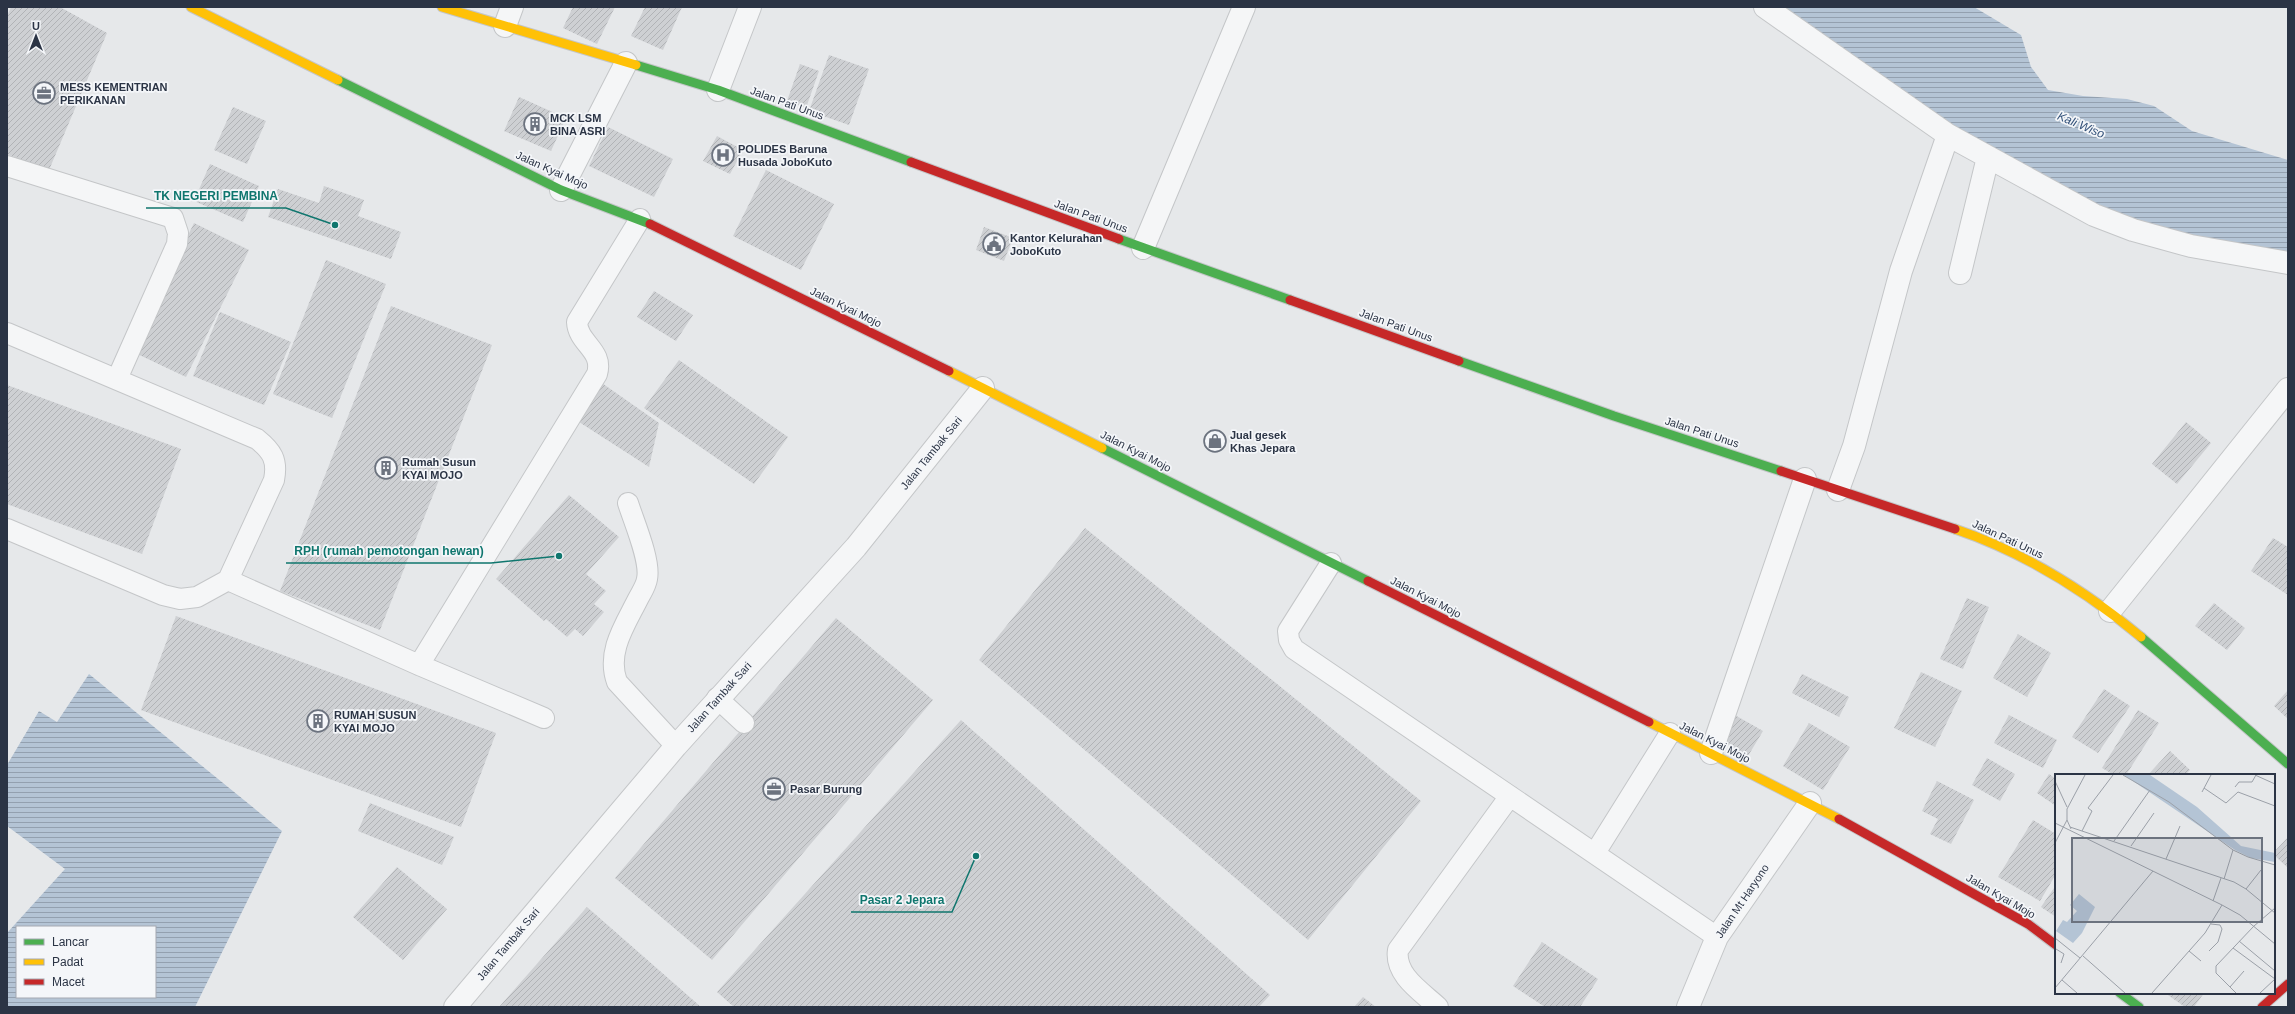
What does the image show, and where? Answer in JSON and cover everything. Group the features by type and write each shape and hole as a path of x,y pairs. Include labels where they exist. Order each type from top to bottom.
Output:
{"main road":[{"name":"Jalan Kyai Mojo","path":"191,7 562,190 640,218 1711,753 1810,803 2028,924 2055,944"},
{"name":"Jalan Pati Unus","path":"442,7 509,16 626,63 718,90 1143,248 1614,416 1806,478 1961,531 2032,562 2110,611 2288,764"},
{"path":"2262,1007 2288,984"},
{"path":"2121,994 2138,1007"}],"street":[{"path":"718,90 750,7"},
{"path":"1143,248 1244,7"},
{"path":"1765,7 1948,135 2094,215 2133,230 2191,246 2288,263"},
{"path":"562,190 626,63"},
{"path":"1838,490 1854,446 1901,271 1948,135"},
{"path":"1960,273 1988,157"},
{"name":"Jalan Tambak Sari","path":"455,1007 717,698 856,547 983,388"},
{"path":"2110,611 2288,389"},
{"path":"1711,753 1806,478"},
{"name":"Jalan Mt Haryono","path":"1688,1007 1717,937 1810,803"}],"lane":[{"path":"7,166 173,218 178,233 177,244 117,378"},
{"path":"419,665 597,374 600,366 598,358 582,335 577,322 640,218"},
{"path":"7,333 257,438 269,448 275,458 276,469 274,480 228,580 197,597 180,599 163,595 7,529"},
{"path":"628,503 648,566 647,581 618,637 613,655 613,670 617,682 676,746"},
{"path":"1331,563 1288,631 1289,640 1294,649 1596,853 1717,937"},
{"path":"228,580 419,665 544,718"},
{"path":"717,698 744,723"},
{"path":"1596,853 1670,733"},
{"path":"1438,1007 1401,972 1396,961 1398,950 1510,796"}],"water":[{"name":"Kali Wiso","path":"1772,7 1974,7 2021,35 2031,67 2048,90 2083,96 2127,99 2154,106 2192,131 2288,160 2288,260 2108,217 1969,140"},
{"path":"89,674 282,831 195,1007 7,1007 7,933 65,869 7,826 7,765 39,711 57,722"}],"building":[{"name":"MESS KEMENTRIAN PERIKANAN","path":"11,7 60,7 107,33 49,170 7,154 7,16"},
{"path":"573,7 615,7 597,44 563,28"},
{"path":"645,7 682,7 663,50 631,36"},
{"path":"829,55 869,69 849,125 809,111"},
{"path":"800,64 819,71 806,108 787,101"},
{"name":"MCK LSM BINA ASRI","path":"519,97 566,118 551,151 504,131"},
{"path":"233,107 266,121 247,164 214,150"},
{"path":"608,127 673,159 654,197 589,166"},
{"name":"POLIDES Baruna Husada JoboKuto","path":"717,136 743,150 730,174 703,161"},
{"path":"210,164 259,186 243,222 194,201"},
{"path":"766,170 834,204 801,270 733,236"},
{"path":"324,186 364,200 358,216 401,232 391,259 268,217 278,189 319,203"},
{"path":"194,223 249,250 186,377 131,351"},
{"name":"Kantor Kelurahan JoboKuto","path":"984,227 1013,238 1004,261 976,250"},
{"path":"326,260 386,284 332,418 273,394"},
{"path":"654,291 693,315 676,341 637,317"},
{"name":"Rumah Susun KYAI MOJO","path":"391,306 492,345 380,630 280,591"},
{"path":"220,312 291,342 264,405 193,376"},
{"path":"679,360 788,437 754,484 644,408"},
{"path":"599,381 659,423 649,467 576,420"},
{"path":"7,385 181,449 142,554 7,504"},
{"path":"2186,422 2211,443 2177,484 2152,464"},
{"path":"569,495 619,537 586,574 606,591 594,604 604,612 583,636 575,629 567,637 546,619 544,621 496,579"},
{"path":"1085,528 1421,801 1308,940 979,660"},
{"path":"2273,538 2288,547 2288,595 2251,571"},
{"path":"1967,598 1989,607 1963,669 1940,659"},
{"path":"2214,603 2245,628 2227,650 2195,626"},
{"name":"RUMAH SUSUN KYAI MOJO","path":"176,616 496,733 461,827 141,710"},
{"name":"Pasar Burung","path":"836,618 933,700 712,960 615,878"},
{"path":"2018,634 2051,653 2027,697 1993,678"},
{"path":"1921,672 1962,691 1935,747 1894,728"},
{"path":"1802,674 1849,697 1839,717 1792,693"},
{"path":"2104,689 2130,706 2098,753 2072,737"},
{"path":"2288,690 2288,719 2274,706"},
{"path":"2138,710 2159,723 2127,774 2112,774 2102,768"},
{"path":"1733,714 1763,731 1748,756 1718,739"},
{"path":"2009,715 2057,740 2043,768 1994,743"},
{"path":"961,720 1270,995 1259,1007 734,1007 717,992"},
{"path":"1809,723 1850,747 1823,790 1783,766"},
{"path":"2170,751 2190,770 2186,774 2149,774"},
{"path":"1987,758 2015,774 2000,801 1972,785"},
{"path":"2049,774 2055,778 2055,805 2037,793"},
{"path":"1937,781 1974,800 1951,844 1930,834 1938,819 1922,811"},
{"path":"370,803 454,837 442,865 358,831"},
{"path":"2033,820 2055,833 2055,876 2040,901 1998,877"},
{"path":"2288,837 2288,868 2275,856 2275,851"},
{"path":"397,867 447,909 403,960 353,917"},
{"path":"2055,886 2055,916 2041,907"},
{"path":"587,907 701,1007 499,1007"},
{"path":"1542,942 1598,979 1580,1007 1545,1007 1513,986"},
{"path":"2166,994 2203,994 2194,1007 2185,1007"},
{"path":"1363,997 1376,1007 1354,1007"}],"traffic: fast":[{"path":"636,65 718,90 911,162"},
{"path":"338,80 561,190 650,224"},
{"path":"1119,239 1290,300"},
{"path":"1459,361 1614,416 1781,471"},
{"path":"1102,448 1368,581"},
{"path":"2141,637 2288,764"},
{"path":"2121,994 2139,1007"}],"traffic: slow":[{"path":"191,7 338,80"},
{"path":"442,7 636,65"},
{"path":"949,371 1102,448"},
{"path":"1955,529 2005,549 2053,574 2098,604 2141,637"},
{"path":"1649,722 1839,819"}],"traffic: jam":[{"path":"911,162 1119,239"},
{"path":"650,224 949,371"},
{"path":"1290,300 1459,361"},
{"path":"1781,471 1955,529"},
{"path":"1368,581 1649,722"},
{"path":"1839,819 2028,924 2055,944"},
{"path":"2262,1007 2288,984"}],"place":[{"name":"MESS KEMENTRIAN PERIKANAN","path":"44,93"},
{"name":"MCK LSM BINA ASRI","path":"535,124"},
{"name":"POLIDES Baruna Husada JoboKuto","path":"723,155"},
{"name":"TK NEGERI PEMBINA","path":"335,225"},
{"name":"Kantor Kelurahan JoboKuto","path":"994,244"},
{"name":"Jual gesek Khas Jepara","path":"1215,441"},
{"name":"Rumah Susun KYAI MOJO","path":"386,468"},
{"name":"RPH (rumah pemotongan hewan)","path":"559,556"},
{"name":"RUMAH SUSUN KYAI MOJO","path":"318,721"},
{"name":"Pasar Burung","path":"774,789"},
{"name":"Pasar 2 Jepara","path":"976,856"}]}
